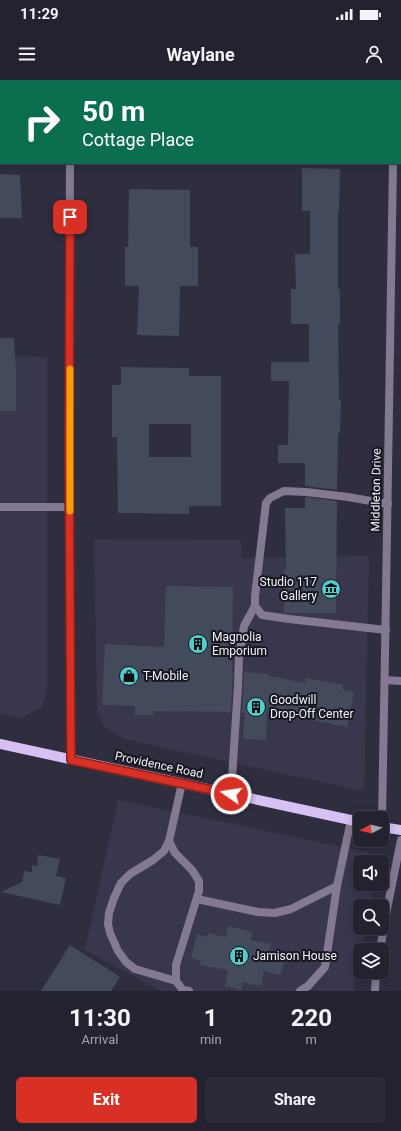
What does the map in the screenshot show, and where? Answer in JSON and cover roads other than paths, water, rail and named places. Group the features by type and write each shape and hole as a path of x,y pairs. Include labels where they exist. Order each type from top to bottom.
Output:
{"main road":[{"name":"Providence Road","path":"0,744 353,820"},
{"path":"389,827 401,830"}],"street":[{"path":"70,164 71,760"},
{"name":"Middleton Drive","path":"382,811 393,164"},
{"path":"231,794 239,657 244,626 255,606 266,503 270,498 284,490 348,497 388,504"},
{"path":"0,507 70,507"},
{"path":"255,606 262,615 386,630"},
{"path":"385,680 401,681"},
{"path":"182,783 169,840 164,851 153,860 130,874 121,883 109,913 108,924 110,933 118,951 126,962 135,969 176,981 183,990 189,991"},
{"path":"300,991 308,986 325,967 338,886 347,845 353,829"},
{"path":"169,840 175,853 192,870 199,881 197,899 176,965 176,981"},
{"path":"381,943 386,909 401,840"},
{"path":"197,899 258,912 275,913 292,909 338,886"},
{"path":"375,991 376,979"}],"place":[{"name":"Studio 117 Gallery","path":"331,589"},
{"name":"Magnolia Emporium","path":"198,644"},
{"name":"T-Mobile","path":"129,676"},
{"name":"Goodwill Drop-Off Center","path":"256,707"},
{"name":"Jamison House","path":"239,956"}]}
